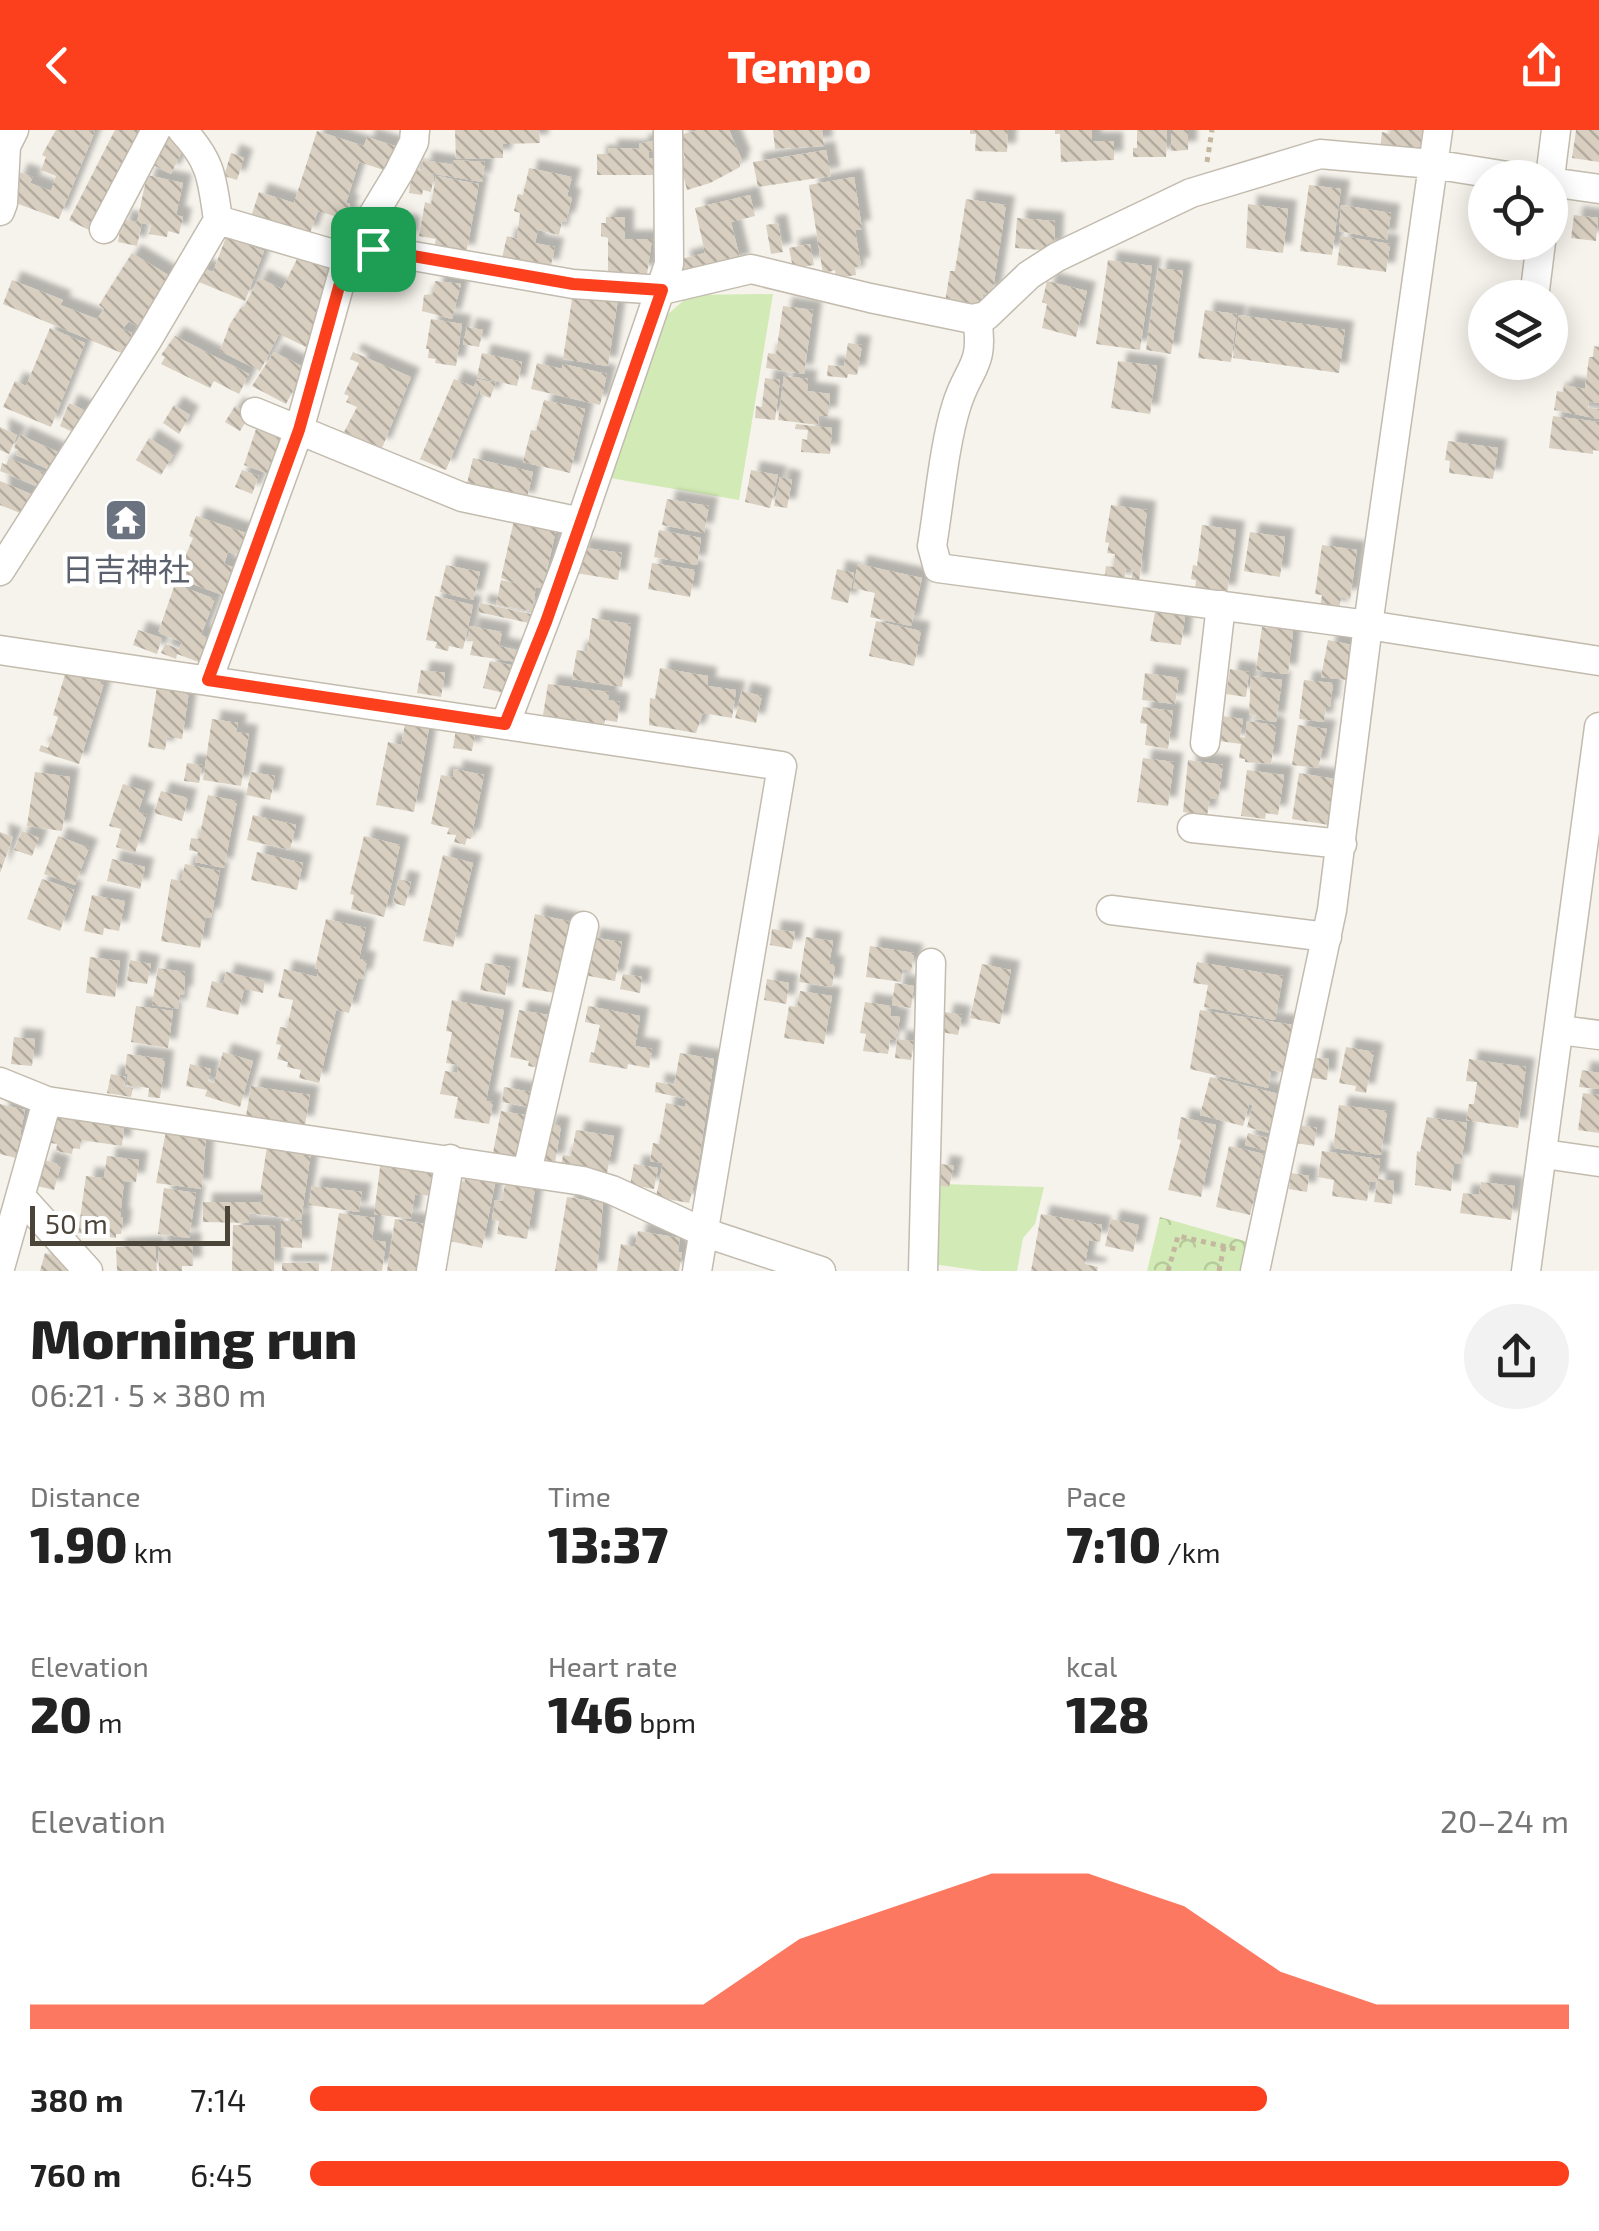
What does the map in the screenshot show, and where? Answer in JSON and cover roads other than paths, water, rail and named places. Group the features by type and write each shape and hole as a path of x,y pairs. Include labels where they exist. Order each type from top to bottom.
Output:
{"street":[{"path":"0,211 6,146 14,130"},
{"path":"104,230 156,130"},
{"path":"0,570 148,339 218,220 211,171 196,144 182,130"},
{"path":"208,680 299,430 347,258 399,172 414,142 415,130"},
{"path":"505,724 581,522 670,264 668,130"},
{"path":"1255,1271 1327,937 1342,844 1368,625 1438,130"},
{"path":"1552,160 1556,130"},
{"path":"218,220 347,258 373,249 573,284 662,290 751,269 870,298 977,318 986,316 1029,275 1057,257 1204,189 1320,154 1468,170"},
{"path":"1568,183 1599,189"},
{"path":"977,318 980,342 976,368 956,405 932,546 938,568 1368,625 1599,661"},
{"path":"255,412 462,496 581,522"},
{"path":"1205,743 1222,606"},
{"path":"0,650 782,766 697,1271"},
{"path":"1526,1271 1593,824 1599,727"},
{"path":"1192,828 1342,844"},
{"path":"1111,910 1327,937"},
{"path":"526,1172 584,926"},
{"path":"922,1271 931,963"},
{"path":"1560,1030 1599,1035"},
{"path":"0,1082 46,1101 583,1181 612,1190 703,1232 822,1271"},
{"path":"0,1268 46,1101"},
{"path":"1544,1154 1599,1162"},
{"path":"432,1271 450,1159"},
{"path":"22,1198 88,1271"}],"place":[{"name":"日吉神社","path":"126,520"}]}
